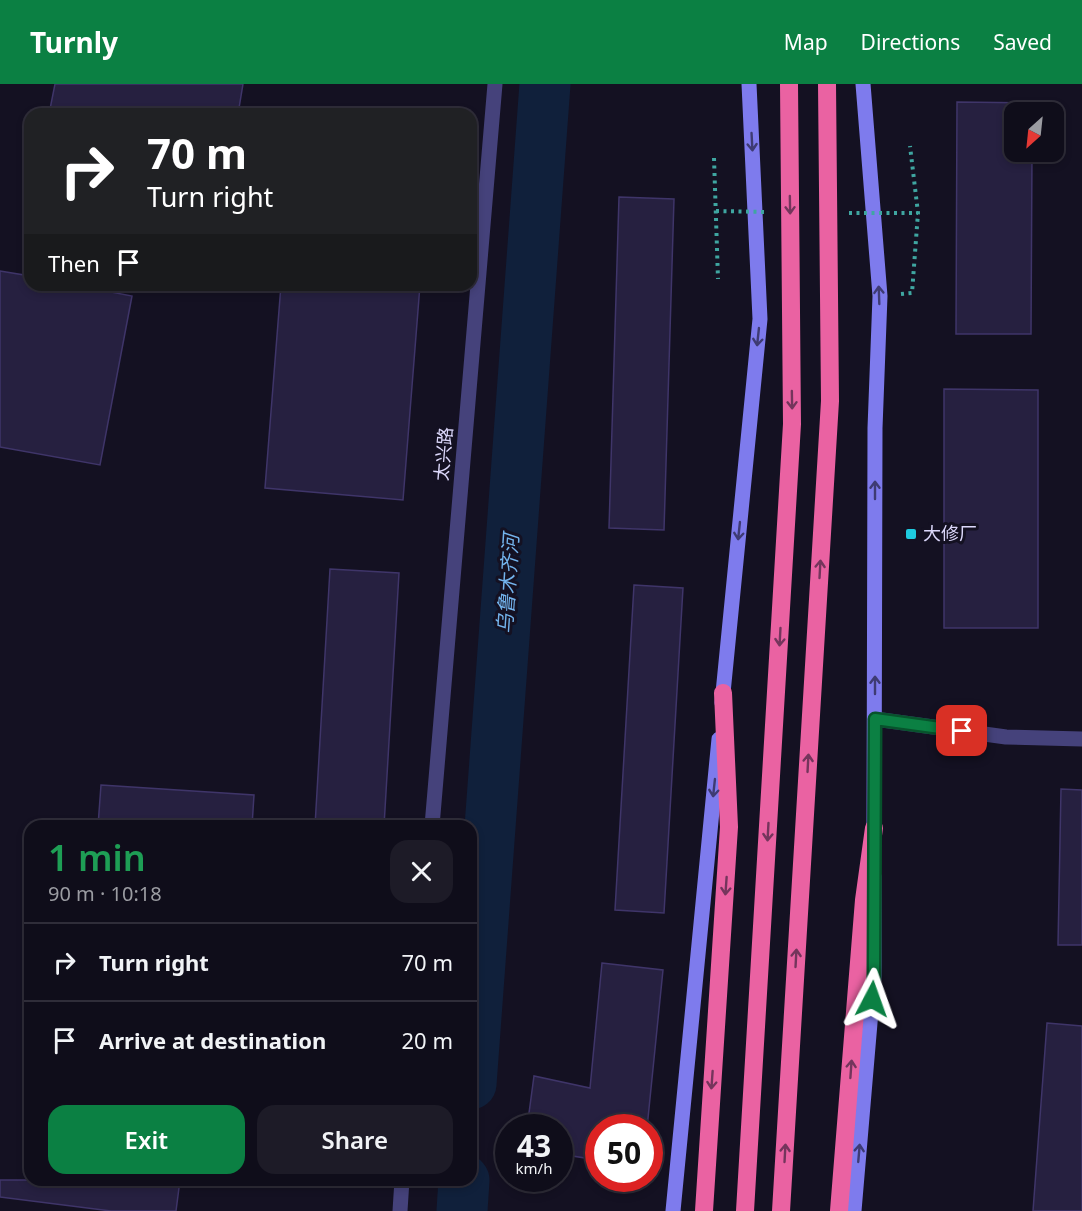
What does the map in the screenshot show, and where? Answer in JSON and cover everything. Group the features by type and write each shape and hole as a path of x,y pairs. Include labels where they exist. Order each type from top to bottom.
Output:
{"highway":[{"path":"745,1211 792,424 789,84"},
{"path":"781,1211 830,401 827,84"},
{"path":"704,1211 729,827 723,693"},
{"path":"839,1211 864,900 874,828"}],"main road":[{"path":"673,1211 760,319 749,84"},
{"path":"854,1211 874,976 875,428 880,296 863,84"}],"street":[{"name":"太兴路","path":"433,820 495,84"},
{"path":"875,719 1006,737 1082,739"},
{"path":"400,1211 402,1186"}],"path":[{"path":"910,146 918,213 912,293"},
{"path":"714,158 718,279"}],"building":[{"path":"55,84 243,84 239,108 50,108"},
{"path":"957,102 1004,103 1004,162 1032,162 1031,334 956,334"},
{"path":"619,197 674,199 664,530 609,528"},
{"path":"0,271 24,275 24,291 106,291 132,296 100,465 0,447"},
{"path":"281,291 420,291 403,500 265,488"},
{"path":"944,389 1038,390 1038,628 944,628"},
{"path":"330,569 399,573 384,820 315,820"},
{"path":"634,585 683,588 664,913 615,910"},
{"path":"101,785 254,795 252,820 98,820"},
{"path":"1061,789 1082,790 1082,945 1058,945"},
{"path":"602,963 663,970 648,1114 585,1114 585,1158 573,1156 573,1114 529,1114 534,1076 590,1088"},
{"path":"1047,1023 1082,1026 1082,1211 1033,1211"},
{"path":"0,1180 24,1180 24,1186 179,1186 176,1211 111,1211 0,1197"}],"waterway":[{"name":"乌鲁木齐河","path":"477,1003 545,84"},
{"name":"乌鲁木齐河","path":"462,1211 464,1186"}],"place":[{"name":"大修厂","path":"911,534"}],"route":[{"path":"872,999 875,719 962,731"}]}
